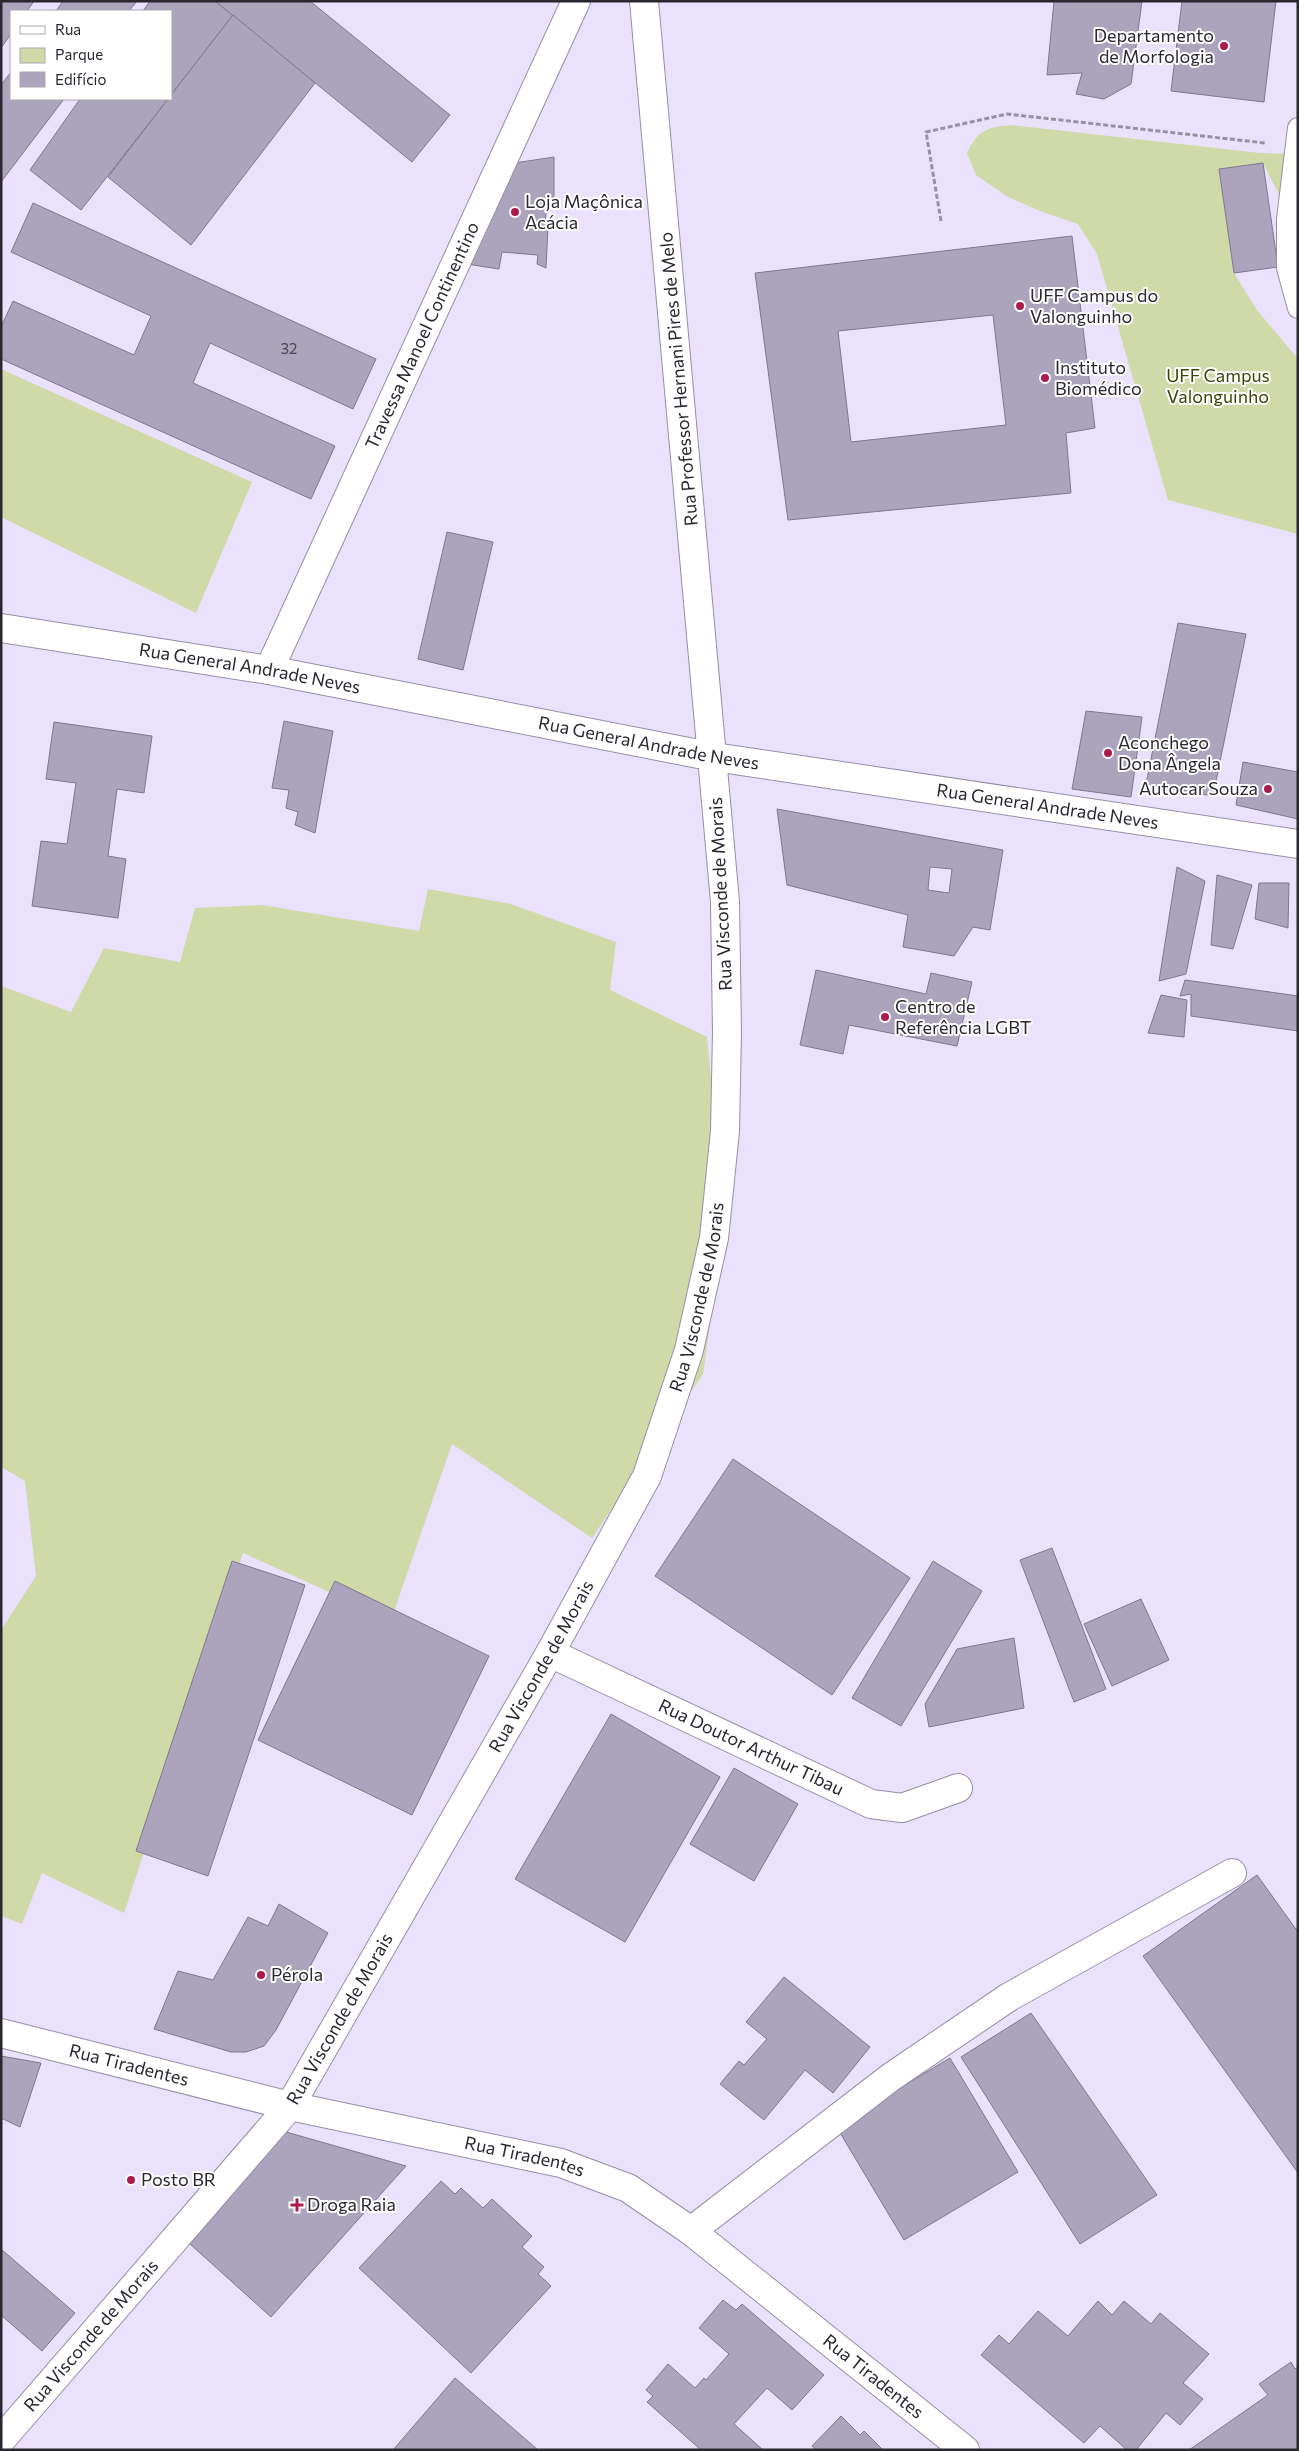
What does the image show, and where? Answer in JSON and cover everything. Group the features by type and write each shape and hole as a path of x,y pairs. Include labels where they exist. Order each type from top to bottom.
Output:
{"street":[{"name":"Travessa Manoel Continentino","path":"268,670 576,1"},
{"name":"Rua Professor Hernani Pires de Melo","path":"644,1 714,757"},
{"name":"Rua General Andrade Neves","path":"1,628 268,670 714,757 1298,844"},
{"name":"Rua Visconde de Morais","path":"1,2440 290,2106 550,1653 647,1476 689,1350 714,1238 725,1131 727,1032 725,902 714,757"},
{"name":"Rua Doutor Arthur Tibau","path":"550,1653 871,1804 902,1808 958,1788"},
{"path":"691,2231 891,2076 1009,1997 1232,1874"},
{"name":"Rua Tiradentes","path":"1,2033 290,2106 561,2163 628,2188 691,2231 965,2450"}],"lane":[{"path":"1297,137 1287,219 1288,268 1298,308"}],"path":[{"path":"941,222 926,132 1008,114 1297,137"}],"green space":[{"name":"UFF Campus Valonguinho","path":"1012,125 1260,153 1298,154 1298,217 1286,209 1263,163 1219,169 1234,273 1257,310 1298,359 1298,534 1168,500 1097,254 1078,224 1040,211 1008,197 976,175 967,153 975,139 984,131"},
{"path":"1,369 252,482 196,613 1,517"},
{"path":"428,889 511,904 616,942 610,990 707,1037 725,1222 703,1374 592,1538 452,1444 391,1620 243,1553 124,1913 42,1873 22,1924 1,1916 1,1630 36,1576 25,1481 1,1467 1,986 71,1012 104,948 180,962 195,908 262,905 419,931"}],"building":[{"path":"1,1 34,1 28,10 10,10 10,35 1,48"},
{"path":"63,1 137,1 130,10 57,10"},
{"path":"150,1 215,1 233,15 172,94 172,10 144,10"},
{"path":"215,1 310,1 450,115 412,162"},
{"path":"1054,1 1142,1 1131,84 1104,99 1076,94 1082,73 1047,75"},
{"name":"Departamento de Morfologia","path":"1182,1 1276,1 1264,102 1171,91"},
{"path":"233,15 315,83 191,245 108,177 167,100 172,100 172,94"},
{"path":"10,73 10,100 63,100 1,182 1,85"},
{"path":"79,100 167,100 81,210 30,170"},
{"name":"Loja Maçônica Acácia","path":"554,157 554,196 547,202 545,223 548,227 546,268 537,264 538,255 502,252 499,269 460,263 508,164"},
{"path":"1263,163 1278,267 1234,273 1219,169"},
{"path":"33,203 376,359 353,409 210,343 193,383 335,446 311,499 1,359 1,327 13,301 134,355 151,316 11,252"},
{"name":"Instituto Biomédico","path":"1072,236 1095,428 1066,433 1071,493 788,520 755,273","holes":["993,315 1006,425 851,442 838,331"]},
{"path":"447,532 493,542 463,670 418,659"},
{"path":"1178,623 1246,634 1213,796 1146,784"},
{"name":"Aconchego Dona Ângela","path":"1086,711 1142,717 1131,797 1072,789"},
{"path":"284,721 333,731 315,833 295,825 298,812 286,808 289,790 272,788"},
{"path":"54,722 152,736 144,793 117,789 108,856 126,859 118,918 32,906 41,841 67,844 76,783 46,779"},
{"name":"Autocar Souza","path":"1243,762 1298,772 1298,819 1236,805"},
{"path":"777,809 1003,850 990,930 973,927 954,956 903,947 908,915 787,885","holes":["930,867 952,869 949,893 928,890"]},
{"path":"1177,867 1205,881 1186,974 1159,981"},
{"path":"1217,875 1252,885 1233,949 1211,945"},
{"path":"1259,883 1289,883 1288,928 1255,919"},
{"name":"Centro de Referência LGBT","path":"816,970 926,994 931,973 972,982 957,1046 849,1025 843,1054 800,1045"},
{"path":"1185,980 1298,996 1298,1031 1191,1016 1191,994 1180,996"},
{"path":"1161,995 1187,1000 1184,1037 1148,1033"},
{"path":"733,1459 910,1578 832,1695 655,1576"},
{"path":"1052,1548 1106,1689 1074,1702 1020,1560"},
{"path":"232,1561 305,1585 208,1876 136,1851"},
{"path":"933,1561 982,1591 901,1726 852,1698"},
{"path":"335,1581 489,1656 412,1815 258,1740"},
{"path":"1141,1599 1169,1660 1112,1686 1084,1624"},
{"path":"1014,1638 1024,1708 929,1727 925,1704 957,1649"},
{"path":"611,1714 720,1777 625,1942 515,1879"},
{"path":"734,1768 798,1804 754,1881 690,1844"},
{"path":"1257,1875 1298,1932 1298,2173 1143,1956"},
{"name":"Pérola","path":"279,1904 328,1933 276,2030 264,2046 246,2052 231,2052 154,2029 178,1971 213,1980 248,1917 268,1926"},
{"path":"784,1977 870,2047 833,2093 805,2070 764,2120 720,2084 739,2061 744,2065 767,2039 746,2022"},
{"path":"1031,2013 1157,2195 1080,2244 961,2057"},
{"path":"1,2056 41,2063 20,2127 1,2118"},
{"path":"950,2058 1018,2172 904,2240 836,2126"},
{"name":"Droga Raia","path":"286,2132 406,2166 271,2317 190,2244"},
{"path":"441,2181 455,2194 461,2188 483,2208 492,2199 532,2236 522,2247 544,2267 538,2274 551,2286 471,2373 359,2268"},
{"path":"1,2249 75,2313 42,2351 1,2315"},
{"path":"723,2300 736,2310 742,2304 824,2375 792,2410 767,2388 734,2424 763,2450 701,2450 647,2402 653,2396 646,2390 668,2364 695,2388 704,2378 706,2380 729,2354 699,2328"},
{"path":"1098,2301 1112,2315 1124,2301 1151,2324 1160,2313 1209,2354 1183,2383 1203,2399 1180,2425 1166,2413 1136,2450 1127,2450 1100,2426 1084,2443 981,2355 999,2335 1009,2344 1038,2311 1068,2336"},
{"path":"1291,2362 1295,2369 1298,2367 1298,2450 1189,2450 1268,2395 1259,2384"},
{"path":"455,2378 538,2450 393,2450"},
{"path":"841,2416 860,2435 864,2431 883,2450 817,2450 812,2446"}],"place":[{"name":"Departamento de Morfologia","path":"1224,46"},
{"name":"Loja Maçônica Acácia","path":"515,212"},
{"name":"UFF Campus do Valonguinho","path":"1020,306"},
{"name":"Instituto Biomédico","path":"1045,378"},
{"name":"Aconchego Dona Ângela","path":"1108,753"},
{"name":"Autocar Souza","path":"1268,789"},
{"name":"Centro de Referência LGBT","path":"885,1017"},
{"name":"Pérola","path":"261,1975"},
{"name":"Posto BR","path":"131,2180"},
{"name":"Droga Raia","path":"297,2205"}]}
